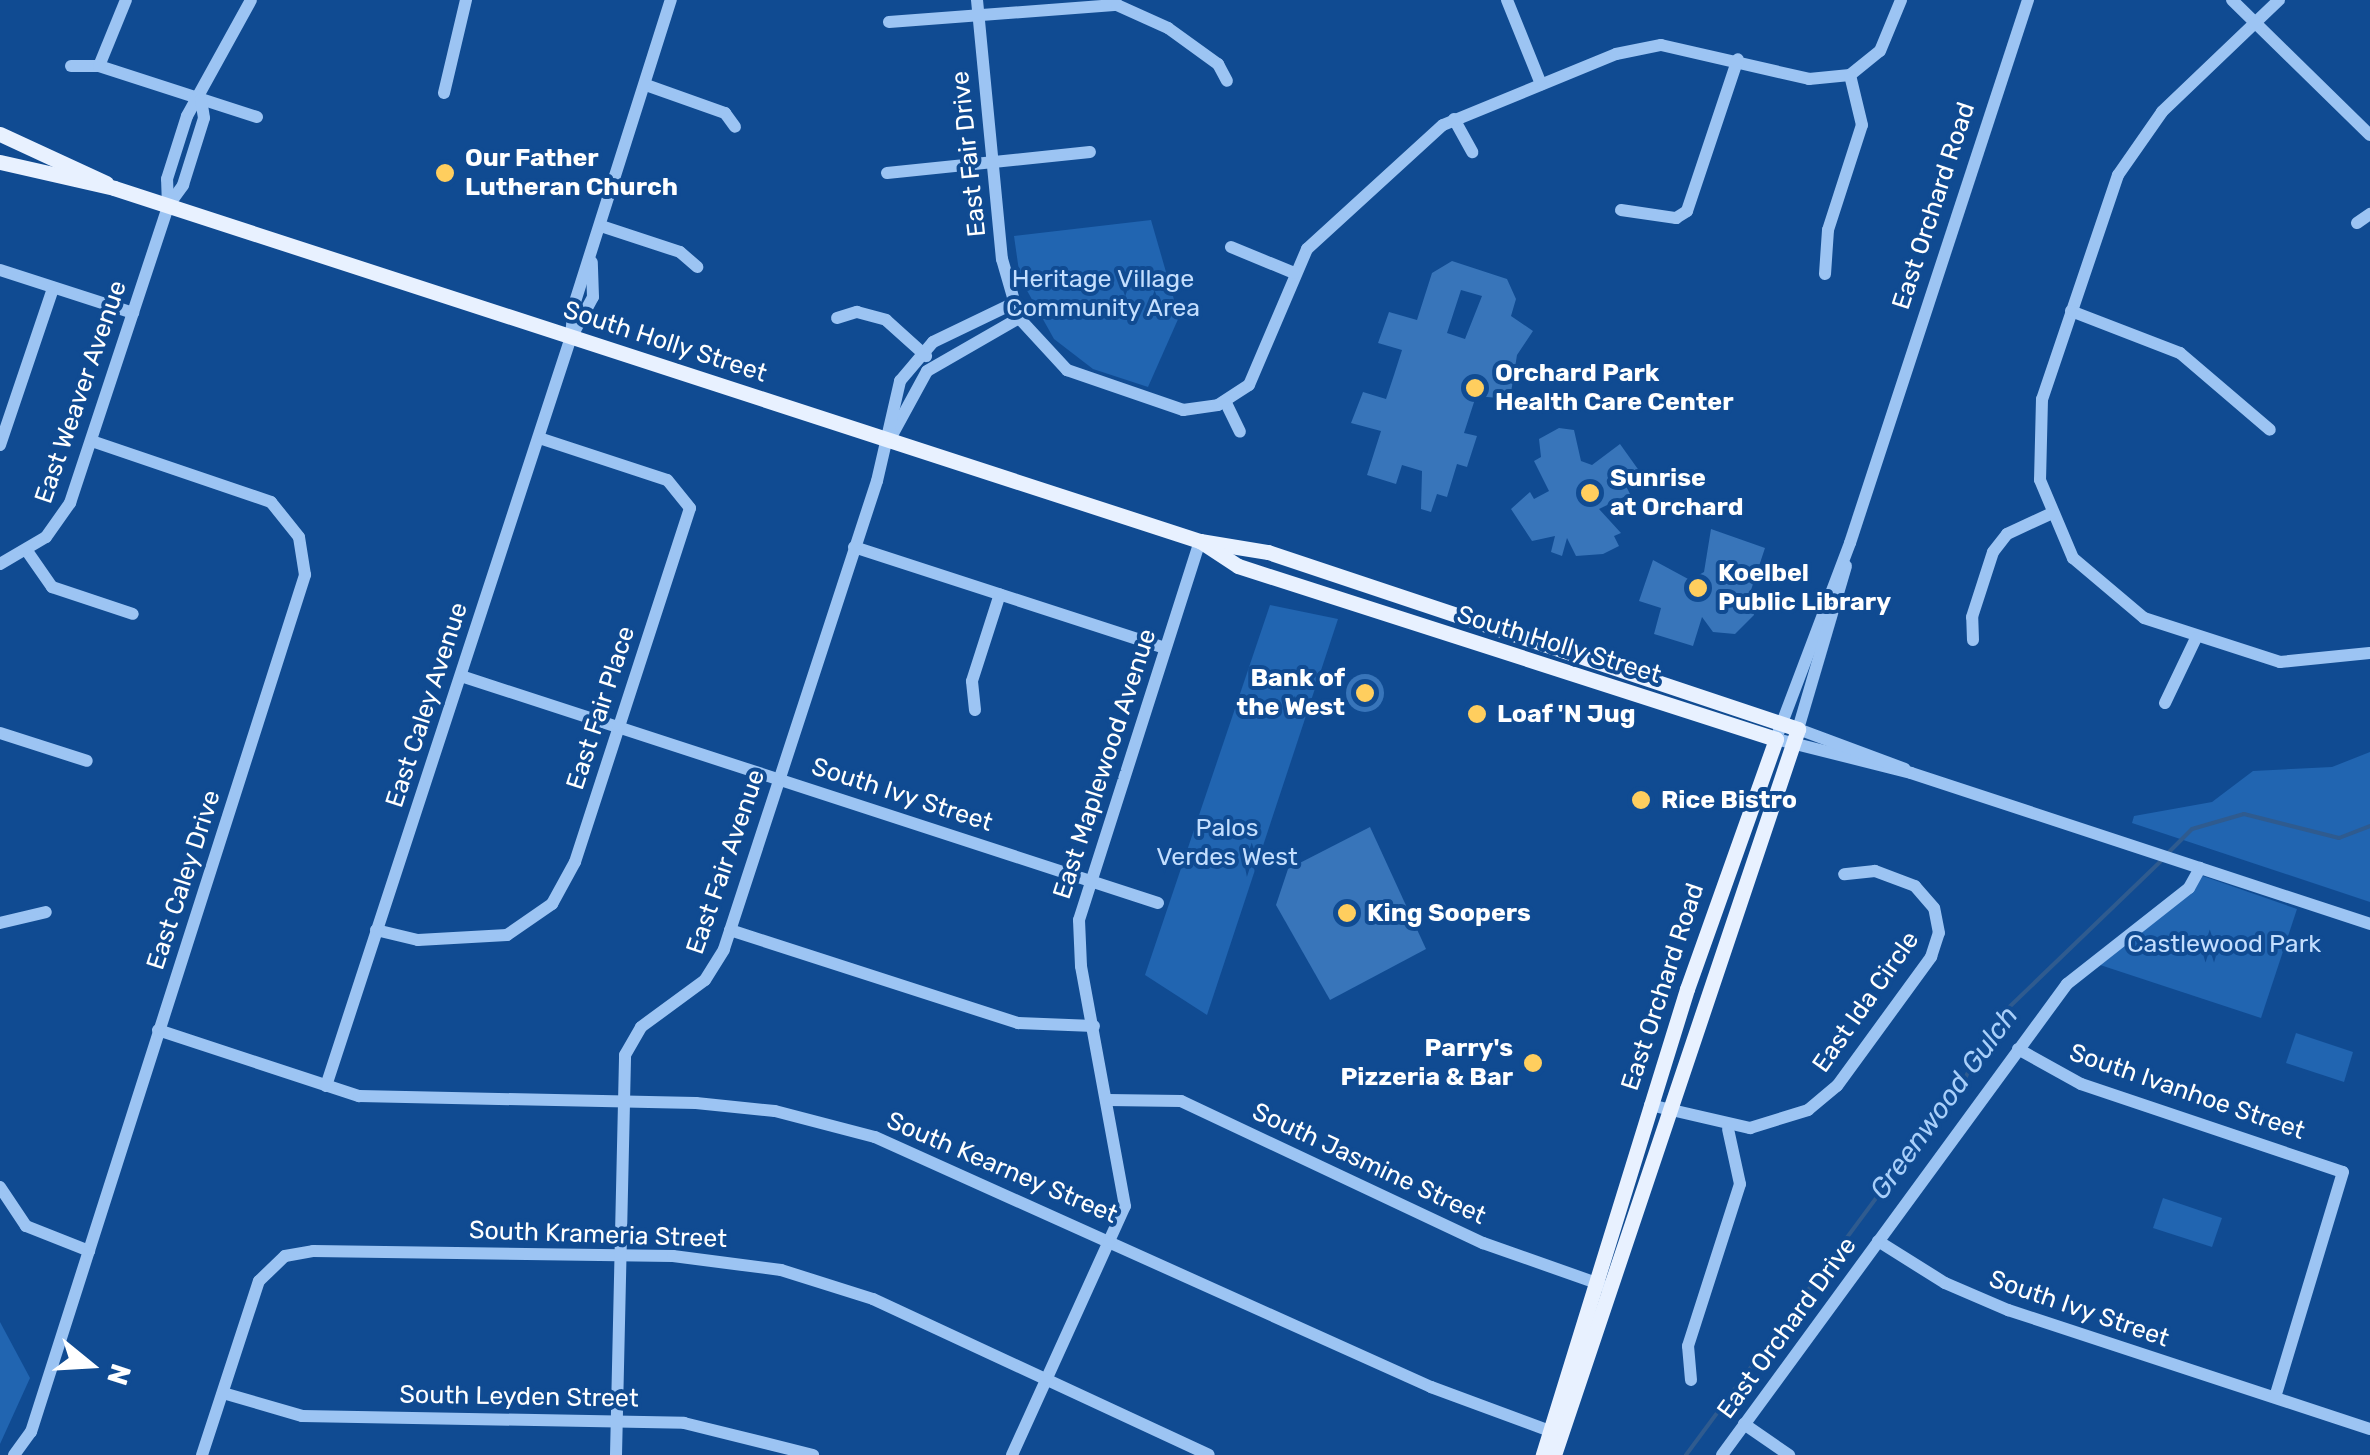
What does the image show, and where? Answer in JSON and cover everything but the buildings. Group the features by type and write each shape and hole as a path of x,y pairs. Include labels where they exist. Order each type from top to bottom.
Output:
{"main road":[{"name":"South Holly Street","path":"0,134 114,188"},
{"name":"South Holly Street","path":"0,162 114,188 1200,541 1273,554 1783,721 1789,737"},
{"name":"South Holly Street","path":"1200,541 1238,566 1789,737"},
{"name":"East Orchard Road","path":"1658,1107 1789,737"},
{"name":"East Orchard Road","path":"1554,1455 1556,1433 1658,1107 1789,737"},
{"name":"East Orchard Road","path":"1543,1455 1556,1433"}],"street":[{"path":"99,66 126,0"},
{"name":"East Weaver Avenue","path":"0,564 27,551 65,512 168,206 167,179 187,116 201,99 227,33 251,0"},
{"path":"444,94 466,0"},
{"name":"East Caley Avenue","path":"326,1086 571,338 592,254 671,0"},
{"path":"1507,0 1541,84"},
{"path":"1240,432 1225,401 1259,373 1294,273 1316,238 1412,148 1454,119 1541,84 1661,44 1738,59 1808,80 1850,74 1880,51 1901,0"},
{"name":"East Orchard Road","path":"1789,737 2028,0"},
{"path":"2232,0 2370,136"},
{"path":"2278,0 2258,24 2162,112 2127,158 2070,311 2039,416 2050,514 2102,590 2144,618 2196,638 2280,662 2370,653"},
{"path":"888,22 977,6 1090,2 1130,8 1218,64 1227,81"},
{"name":"East Fair Drive","path":"977,6 993,162 1014,303 1020,318 1045,354 1094,384 1176,409 1225,401"},
{"path":"1621,210 1683,222 1738,59"},
{"path":"71,66 99,66 258,117"},
{"path":"1825,274 1828,230 1862,124 1850,74"},
{"path":"646,86 725,113 736,126"},
{"path":"1454,119 1472,152"},
{"path":"887,173 1090,152"},
{"path":"2357,224 2370,214"},
{"path":"601,226 680,252 696,267"},
{"path":"1231,247 1294,273"},
{"path":"0,270 133,314"},
{"path":"0,445 53,288"},
{"name":"East Fair Avenue","path":"616,1455 620,1101 635,1035 705,980 730,930 888,442 894,394 922,352 1014,303"},
{"path":"2070,311 2180,352 2270,430"},
{"path":"838,318 856,312 886,320 935,365"},
{"name":"East Fair Avenue","path":"888,442 935,365 1020,318"},
{"name":"East Fair Place","path":"376,930 473,942 507,935 542,914 569,878 690,508 686,495 667,480 539,438"},
{"name":"East Caley Drive","path":"14,1455 30,1432 305,562 293,525 271,502 92,441"},
{"path":"1974,640 1972,617 1993,552 2007,534 2050,514"},
{"name":"East Maplewood Avenue","path":"1012,1455 1113,1240 1127,1184 1078,936 1090,880 1200,541"},
{"name":"East Orchard Road","path":"1783,721 1850,542"},
{"path":"854,547 1165,648"},
{"path":"27,551 52,587 133,614"},
{"path":"975,710 972,681 1000,594"},
{"path":"2165,702 2196,638"},
{"name":"South Ivy Street","path":"461,676 1158,903"},
{"path":"0,733 87,761"},
{"name":"South Holly Street","path":"1789,737 1911,773 2370,924"},
{"name":"East Orchard Drive","path":"1722,1455 2018,1049 2088,961 2190,888 2193,866"},
{"name":"East Ida Circle","path":"1658,1107 1728,1129 1794,1116 1830,1093 1935,949 1938,920 1924,894 1875,871 1844,874"},
{"path":"0,923 46,912"},
{"path":"730,930 1029,1026 1094,1026"},
{"name":"South Kearney Street","path":"158,1030 370,1097 742,1107 857,1132 1113,1240 1432,1387 1556,1433"},
{"name":"South Ivanhoe Street","path":"2018,1049 2081,1084 2343,1172 2274,1397"},
{"name":"South Jasmine Street","path":"1108,1100 1150,1096 1196,1107 1484,1243 1601,1285"},
{"path":"1690,1380 1688,1346 1740,1184 1728,1129"},
{"path":"0,1187 26,1226 88,1251"},
{"name":"South Ivy Street","path":"1878,1241 1944,1284 2008,1310 2370,1429"},
{"name":"South Krameria Street","path":"202,1455 260,1281 294,1253 620,1254 730,1260 821,1281 1047,1379 1209,1455"},
{"name":"South Leyden Street","path":"223,1393 302,1416 617,1421 739,1431 812,1455"},
{"path":"1744,1424 1789,1455"}],"green space":[{"name":"Heritage Village Community Area","path":"1151,220 1179,317 1148,387 1093,369 1054,339 1020,278 1014,236"},
{"name":"Palos Verdes West","path":"1270,605 1338,619 1207,1015 1145,975"},
{"path":"2370,752 2370,902 2132,823 2134,816 2212,802 2253,771 2332,767"},
{"name":"Castlewood Park","path":"2197,874 2297,909 2261,1018 2088,961"},
{"path":"2296,1033 2353,1052 2344,1082 2286,1063"},
{"path":"2163,1198 2222,1218 2212,1247 2153,1228"},
{"path":"0,1322 30,1378 0,1444"}],"waterway":[{"name":"Greenwood Gulch","path":"2167,854 2192,829 2244,814 2339,838 2370,826"},
{"name":"Greenwood Gulch","path":"1686,1455 1966,1076 2002,1014 2161,861"}],"place":[{"name":"Our Father Lutheran Church","path":"445,173"},
{"name":"Orchard Park Health Care Center","path":"1475,388"},
{"name":"Sunrise at Orchard","path":"1590,493"},
{"name":"Koelbel Public Library","path":"1698,588"},
{"name":"Bank of the West","path":"1365,693"},
{"name":"Loaf 'N Jug","path":"1477,714"},
{"name":"Rice Bistro","path":"1641,800"},
{"name":"King Soopers","path":"1347,913"},
{"name":"Parry's Pizzeria & Bar","path":"1533,1063"}]}
